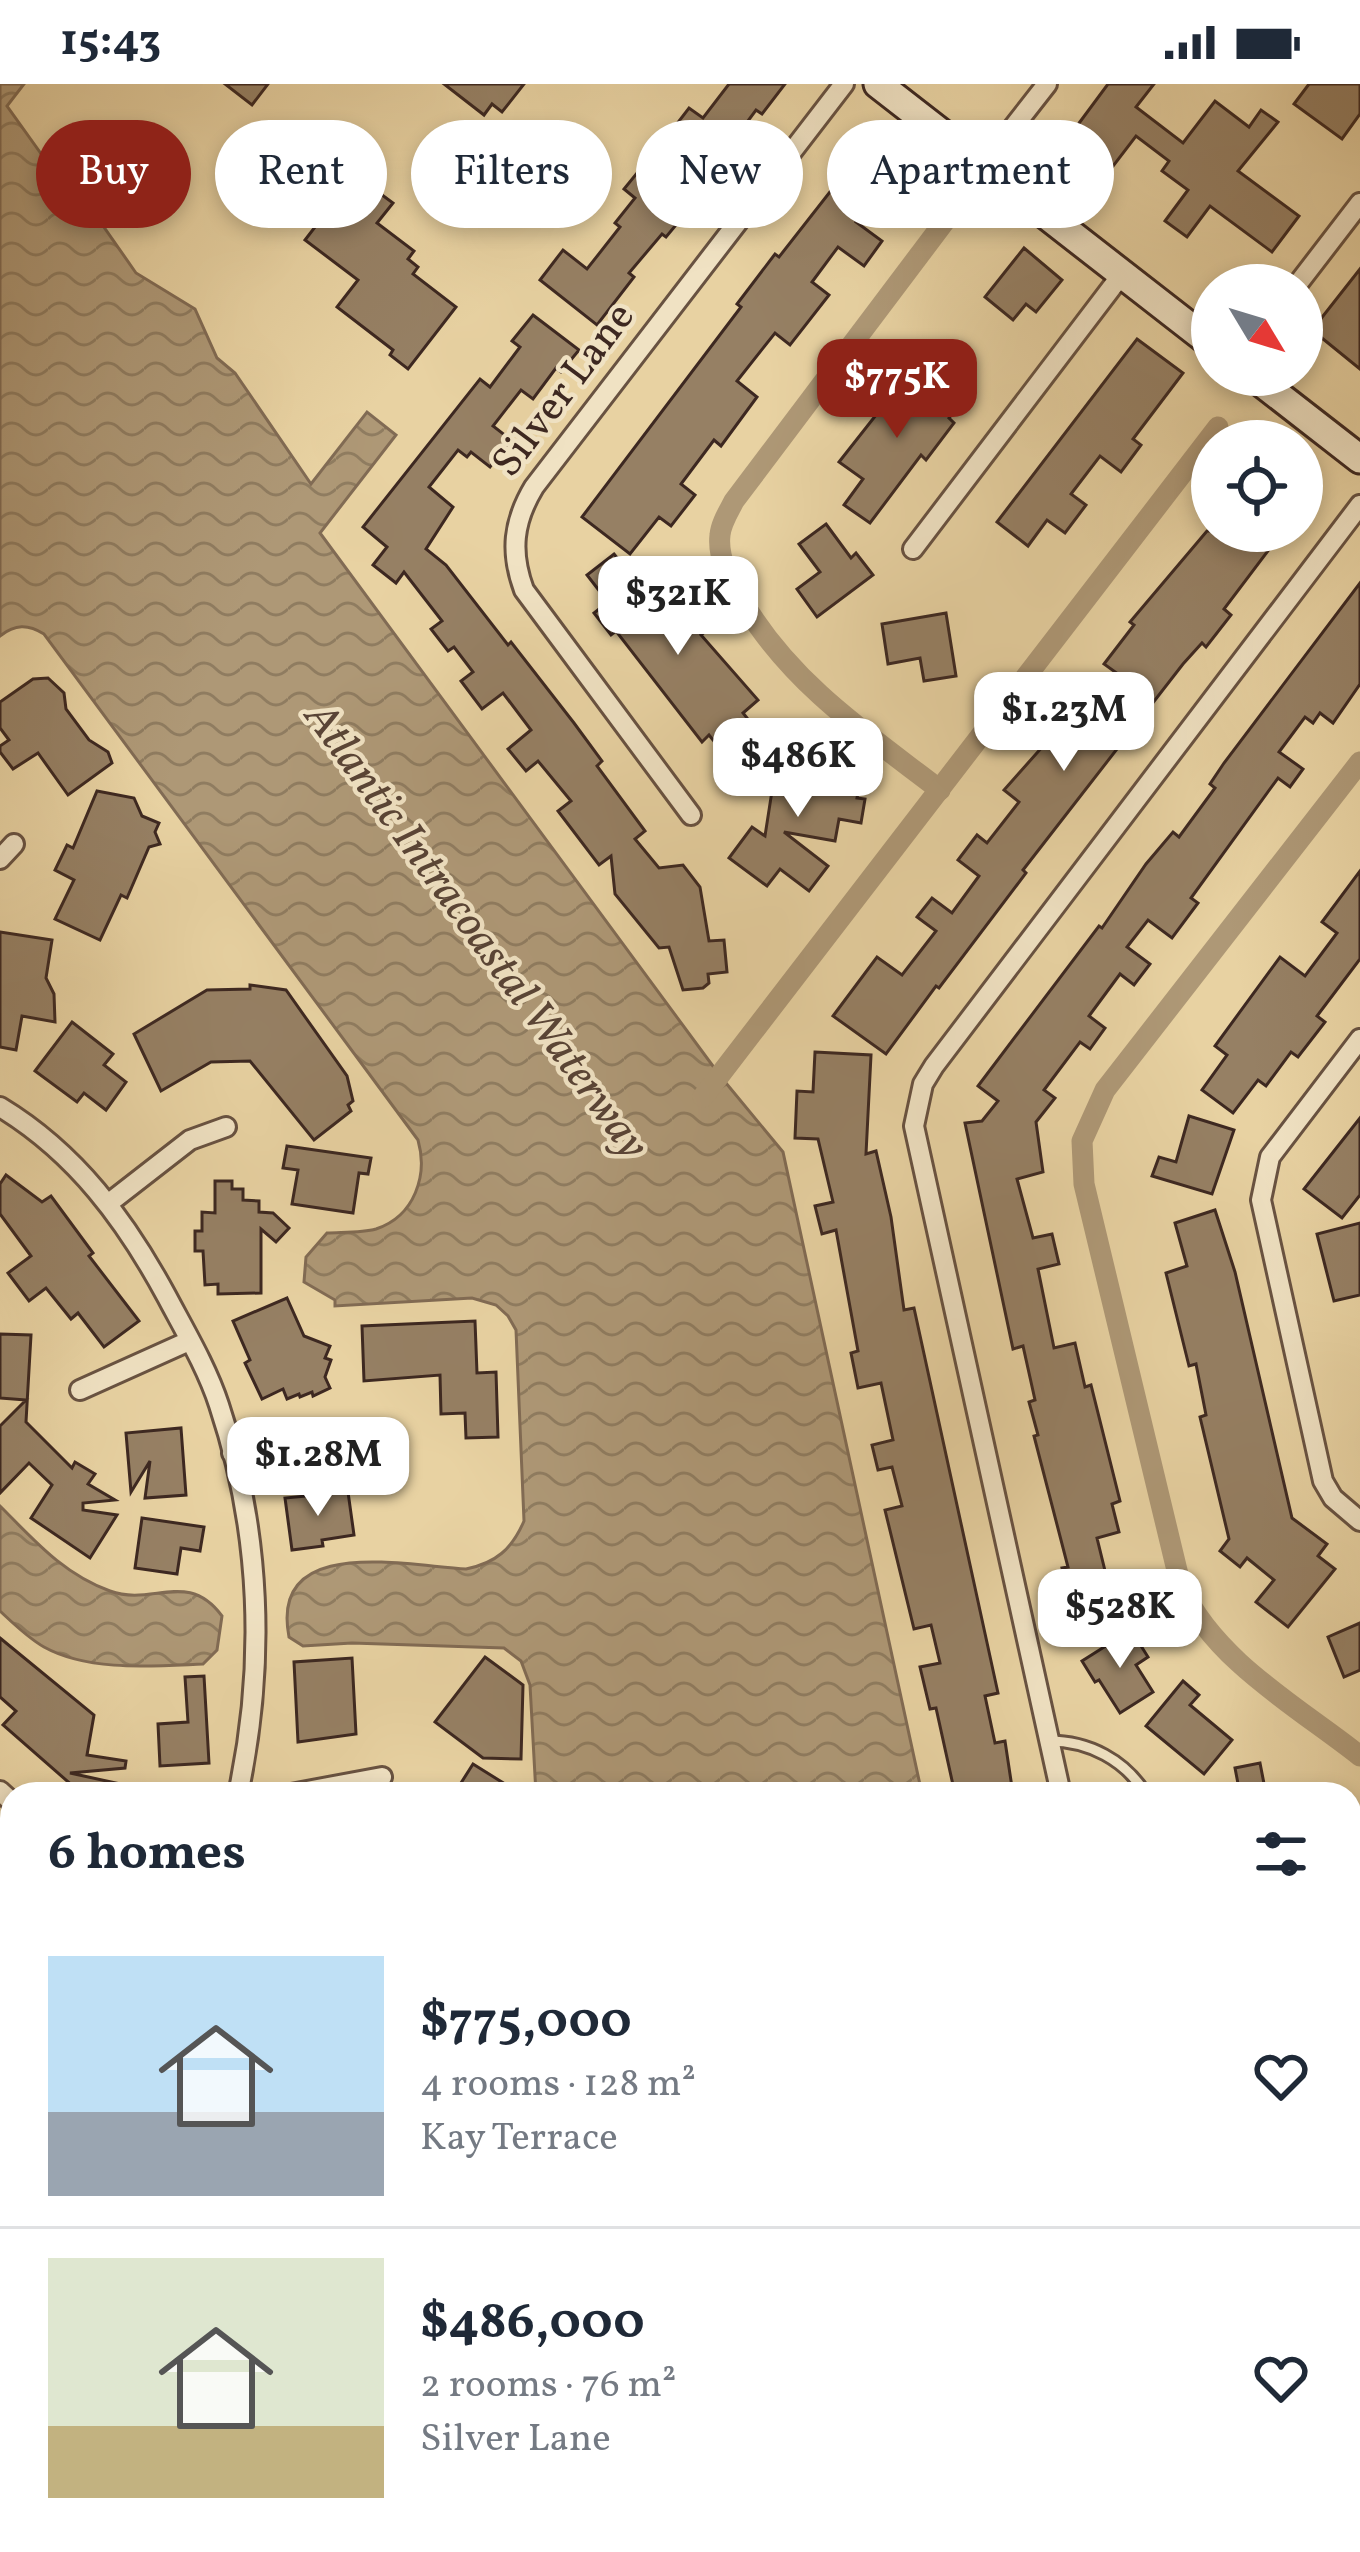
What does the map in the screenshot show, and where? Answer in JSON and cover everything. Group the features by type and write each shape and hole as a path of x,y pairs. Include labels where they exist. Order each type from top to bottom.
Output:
{"street":[{"name":"Silver Lane","path":"692,815 524,590 517,569 516,526 534,487 844,84"},
{"path":"878,84 924,120"},
{"path":"1019,120 1047,84"},
{"path":"1313,264 1360,203"},
{"path":"1063,228 1191,328"},
{"path":"914,549 1122,274"},
{"path":"1279,396 1360,459"},
{"path":"1057,1782 914,1126 916,1105 934,1066 1360,505"},
{"path":"0,860 14,844"},
{"path":"1360,1039 1270,1157 1261,1200 1323,1481 1333,1498 1360,1521"},
{"path":"0,1107 57,1148 109,1203 148,1262 218,1401 247,1509 256,1631 254,1696 240,1782"},
{"path":"109,1203 190,1140 226,1127"},
{"path":"80,1390 189,1341"},
{"path":"232,1453 350,1437 379,1440"},
{"path":"355,1782 382,1777"}],"lane":[{"path":"1049,1742 1071,1741 1111,1758 1137,1782"}],"water":[{"name":"Atlantic Intracoastal Waterway","path":"0,84 24,84 7,106 36,147 36,228 105,228 136,273 195,309 217,358 235,373 311,484 367,412 396,435 320,533 721,1077 783,1152 919,1782 535,1782 530,1685 521,1661 504,1648 303,1646 289,1637 288,1604 300,1582 320,1569 378,1562 466,1569 494,1559 514,1539 524,1521 516,1330 496,1305 472,1298 335,1306 335,1300 304,1282 306,1257 327,1233 376,1229 409,1204 421,1167 418,1140 44,634 32,628 11,629 0,636"},
{"path":"0,1506 50,1555 93,1584 126,1595 183,1592 209,1602 222,1616 217,1650 203,1664 122,1666 62,1655 38,1643 0,1611"}],"building":[{"path":"225,84 268,84 252,105"},
{"path":"444,84 524,84 502,112 492,104 484,115"},
{"path":"729,84 785,84 762,114 756,110 749,120 680,120 689,108 703,118"},
{"path":"1108,84 1154,84 1136,107 1183,143 1215,101 1249,127 1261,110 1278,122 1238,171 1299,216 1272,252 1210,206 1187,237 1165,221 1188,190 1162,171 1169,161 1136,136 1114,165 1114,120 1081,120"},
{"path":"1309,84 1360,84 1360,114 1342,139 1294,104"},
{"path":"636,174 636,228 674,228 666,237 662,234 629,273 634,277 597,325 540,280 563,250 587,269 620,227 615,223 635,198 624,189"},
{"path":"827,196 827,228 864,228 882,241 864,266 838,247 812,282 829,295 790,345 775,333 737,381 757,397 721,446 714,440 681,484 695,495 671,526 659,517 630,554 582,517 741,307 737,304 775,254 779,257"},
{"path":"314,228 384,228 414,251 408,259 418,267 413,274 456,307 408,369 390,355 393,350 337,307 358,280 305,240"},
{"path":"1024,248 1062,280 1036,312 1026,304 1013,320 985,297"},
{"path":"1360,269 1360,369 1323,339 1323,316"},
{"path":"533,315 579,350 561,372 556,368 533,399 521,390 493,426 511,440 490,467 471,452 467,457 458,450 429,487 453,507 426,549 446,565 508,645 511,642 602,761 597,766 645,831 635,839 659,868 683,865 700,887 709,941 724,940 727,972 708,974 709,983 703,988 683,990 669,947 659,948 615,894 611,856 599,865 558,811 571,801 538,761 526,771 508,749 531,730 503,693 482,709 461,681 473,672 454,647 448,651 431,629 442,621 404,572 396,583 373,565 387,547 363,527 480,379 490,387 520,347 512,341"},
{"path":"1137,339 1183,373 1133,439 1141,445 1121,472 1100,456 1071,494 1086,505 1065,533 1047,520 1028,546 997,522"},
{"path":"913,368 960,403 949,418 954,423 926,460 921,455 870,523 844,505 863,479 839,462"},
{"path":"826,524 851,558 856,553 873,575 817,617 797,589 820,572 799,544"},
{"path":"1191,550 1267,552 1224,609 1231,615 1206,647 1202,643 1183,664 886,1054 833,1016 877,957 902,975 936,931 917,917 932,898 952,913 979,876 958,860 977,835 987,843 1019,802 1004,790 1060,727 1054,723 1077,696 1099,714 1125,679 1104,664 1134,625 1130,622"},
{"path":"614,554 641,588 659,573 707,630 701,635 758,700 743,713 766,742 735,767 709,735 702,742 616,631 611,635 594,613 608,602 587,575"},
{"path":"1360,583 1360,684 1333,723 1320,713 1313,723 1305,717 1279,752 1303,769 1290,787 1278,778 1191,898 1198,903 1172,938 1148,920 1127,947 1150,964 1134,985 1120,974 1089,1016 1105,1028 1090,1049 1080,1042 1044,1090 1055,1098 1036,1122 1043,1172 1017,1179 1033,1238 1052,1234 1059,1264 1038,1269 1054,1348 1075,1343 1085,1387 1091,1385 1120,1501 1112,1504 1119,1532 1097,1538 1108,1583 1129,1577 1137,1613 1075,1628 1062,1568 1068,1567 1034,1436 1038,1435 1029,1402 1035,1400 1023,1346 1013,1349 965,1123 982,1121 998,1101 978,1086 1146,864 1173,832 1179,837 1215,788 1210,784 1224,763"},
{"path":"946,613 956,676 924,681 920,658 888,664 882,624"},
{"path":"48,678 64,693 66,709 89,740 108,752 112,763 68,795 38,753 13,769 0,752 9,740 0,728 0,702 33,679"},
{"path":"779,746 820,753 815,776 860,783 857,798 865,799 861,823 839,819 835,841 784,832 828,866 809,891 780,869 767,886 729,858 752,827 765,836"},
{"path":"97,791 134,798 142,816 159,823 155,832 160,844 149,847 127,898 121,895 100,940 55,919 74,880 55,870 67,845 73,848"},
{"path":"1360,871 1360,959 1317,1016 1325,1022 1298,1057 1291,1052 1266,1086 1258,1080 1233,1113 1202,1090 1227,1055 1215,1046 1280,957 1305,976 1337,933 1322,922"},
{"path":"0,932 52,940 46,978 54,994 55,1022 22,1016 16,1050 0,1047"},
{"path":"250,985 286,990 347,1076 351,1111 314,1140 250,1061 211,1062 161,1091 134,1034 207,990 250,989"},
{"path":"72,1022 113,1054 104,1065 126,1082 106,1110 84,1093 77,1102 35,1071"},
{"path":"815,1052 871,1055 866,1154 876,1151 904,1310 914,1308 998,1693 985,1696 995,1743 1005,1741 1011,1782 952,1782 936,1708 930,1709 920,1667 940,1663 931,1625 914,1629 885,1510 902,1506 892,1467 878,1470 872,1445 893,1440 881,1383 858,1388 851,1353 858,1351 836,1230 822,1234 815,1206 833,1202 818,1139 795,1138 797,1091 813,1092"},
{"path":"1189,1116 1234,1130 1212,1194 1152,1176 1159,1157 1176,1162"},
{"path":"1360,1118 1360,1195 1342,1218 1304,1189"},
{"path":"287,1146 371,1158 368,1174 359,1173 353,1213 292,1204 298,1170 283,1168"},
{"path":"6,1175 42,1202 51,1196 139,1321 104,1347 78,1313 71,1319 46,1288 29,1301 8,1273 31,1256 0,1214 0,1184"},
{"path":"215,1181 232,1181 232,1189 243,1189 243,1200 259,1201 259,1212 273,1213 289,1228 276,1242 261,1229 261,1293 218,1294 218,1284 205,1285 203,1251 195,1251 195,1231 202,1231 202,1212 215,1213"},
{"path":"1215,1210 1235,1272 1292,1518 1327,1544 1318,1556 1335,1569 1288,1627 1256,1602 1274,1580 1247,1558 1240,1567 1220,1551 1229,1539 1200,1417 1206,1415 1196,1364 1189,1366 1166,1273 1187,1266 1175,1223"},
{"path":"1360,1223 1360,1295 1334,1301 1317,1234"},
{"path":"287,1298 304,1336 330,1346 325,1377 330,1388 287,1399 283,1389 262,1399 233,1321"},
{"path":"475,1321 477,1373 496,1372 498,1437 466,1438 465,1413 441,1414 440,1375 364,1381 362,1326"},
{"path":"0,1334 31,1335 26,1422 72,1468 75,1462 95,1474 88,1484 115,1500 83,1503 83,1510 117,1515 90,1558 31,1518 52,1485 29,1463 0,1493 0,1426 26,1400 0,1398"},
{"path":"181,1428 186,1495 145,1498 150,1461 131,1492 126,1433"},
{"path":"348,1492 354,1535 292,1550 285,1498"},
{"path":"142,1518 204,1527 200,1551 181,1548 177,1574 135,1568"},
{"path":"1360,1623 1360,1670 1344,1677 1328,1637"},
{"path":"1131,1630 1148,1657 1136,1665 1153,1692 1120,1713 1082,1661"},
{"path":"0,1638 94,1715 87,1755 126,1761 125,1768 70,1773 111,1782 68,1782 3,1725 16,1711 0,1697"},
{"path":"485,1657 523,1685 521,1759 483,1758 435,1722"},
{"path":"352,1658 356,1734 298,1742 294,1662"},
{"path":"204,1676 209,1763 160,1766 158,1724 188,1722 185,1677"},
{"path":"1183,1681 1199,1695 1190,1705 1232,1740 1204,1774 1146,1726"},
{"path":"1260,1763 1264,1782 1238,1782 1235,1768"},
{"path":"473,1764 502,1782 462,1782"}],"waterway":[{"path":"940,228 734,501 722,526 720,544 735,588 785,659 859,728 940,790"},
{"path":"703,1097 1191,462"},
{"path":"1360,762 1105,1090 1082,1141 1084,1184 1181,1587 1196,1613 1236,1660 1360,1756"}]}
